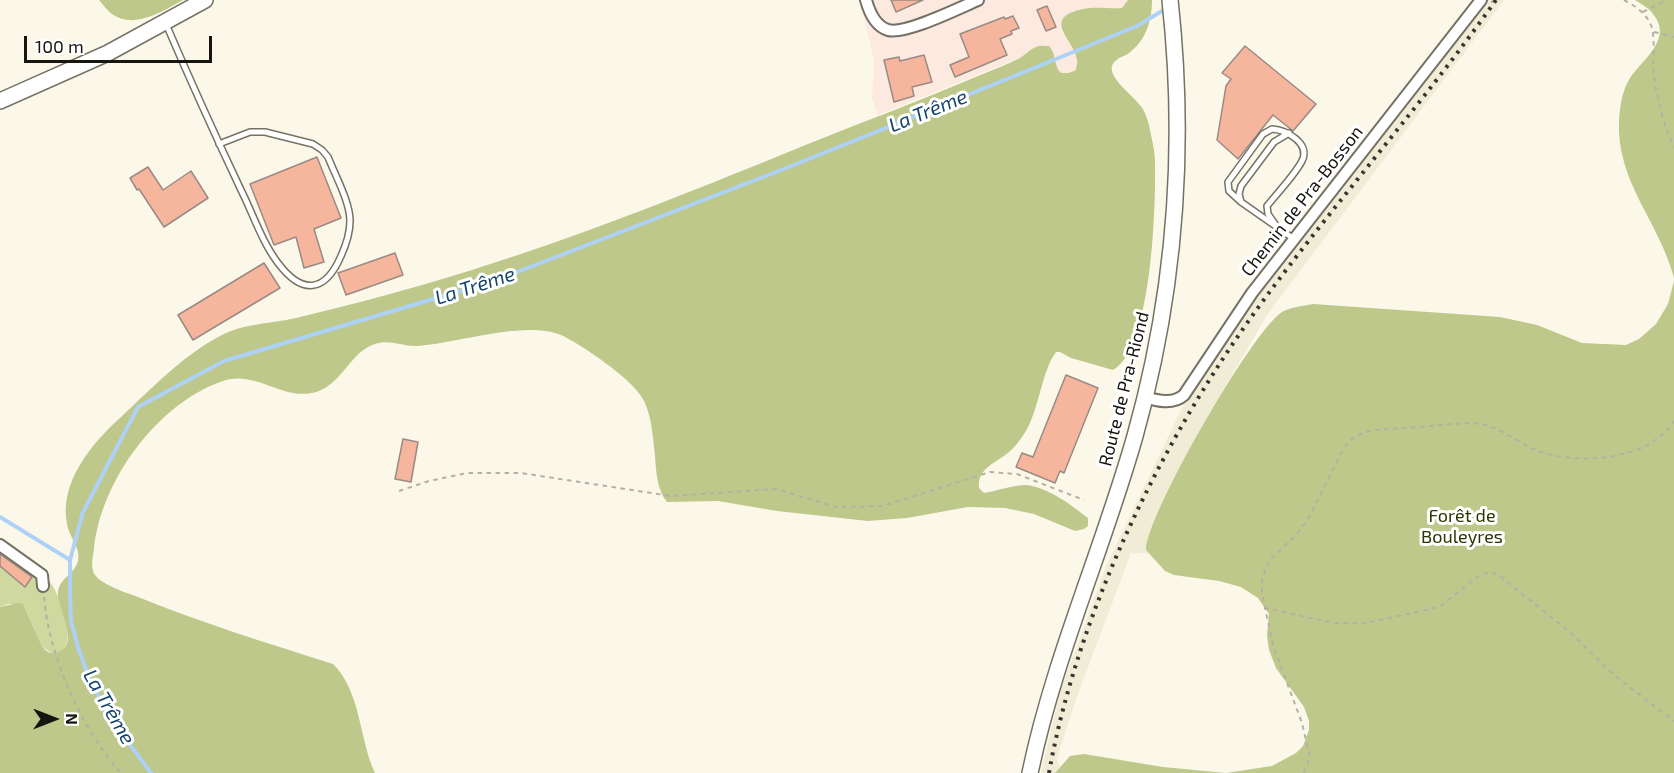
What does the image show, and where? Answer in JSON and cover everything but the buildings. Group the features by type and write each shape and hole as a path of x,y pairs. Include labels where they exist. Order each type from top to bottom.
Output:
{"main road":[{"path":"0,101 89,62 205,0"},
{"name":"Route de Pra-Riond","path":"1030,773 1045,715 1124,473 1145,397 1159,333 1172,237 1177,141 1170,0"}],"street":[{"path":"866,0 872,15 880,26 894,31 912,27 978,0"},
{"name":"Chemin de Pra-Bosson","path":"1145,397 1172,401 1179,400 1184,395 1252,293 1480,0"},
{"path":"0,545 42,575 43,586"}],"lane":[{"path":"165,23 219,144 266,243 278,263 299,284 309,287 323,282 338,262 346,245 350,219 328,157 322,150 305,142 256,132 219,144"},
{"path":"1277,227 1268,214 1267,206 1303,159 1303,148 1297,139 1283,130 1272,129 1263,134 1228,182 1229,191 1241,202 1294,239"},
{"path":"1241,202 1239,194 1241,186 1274,142 1289,134"}],"path":[{"path":"1624,0 1643,12 1652,31 1654,76 1666,126 1674,147"},
{"path":"1643,12 1666,0"},
{"path":"1652,31 1674,37"},
{"path":"1304,773 1310,757 1305,735 1273,645 1264,608 1262,579 1269,561 1295,536 1306,521 1350,439 1372,430 1469,423 1494,428 1535,450 1549,454 1563,457 1606,457 1649,445 1674,421"},
{"path":"399,491 429,481 467,473 521,473 671,496 776,489 836,507 883,506 990,472 1017,474 1084,500"},
{"path":"1264,608 1334,623 1366,623 1439,608 1480,575 1487,572 1495,573 1571,633 1615,676 1674,721"},
{"path":"43,586 46,618 56,657 74,699 101,748 121,773"}],"shaded area":[{"path":"860,0 1128,0 1122,8 1109,9 1062,30 1078,59 1076,70 1068,74 1056,69 1053,51 1035,47 1022,57 878,115 872,98 874,61"},
{"path":"1486,0 1504,0 1267,315 1200,430 1153,526 1146,550 1148,553 1131,553 1076,699 1057,760 1060,766 1055,773 1041,773 1060,693 1107,564 1182,408 1255,299"}],"green space":[{"path":"99,0 183,0 148,17 130,20 112,14"},
{"path":"1128,0 1152,0 1151,16 1143,38 1133,50 1116,60 1112,66 1118,82 1143,109 1149,125 1154,154 1154,209 1149,274 1136,335 1126,357 1113,370 1056,352 1047,370 1033,415 1024,434 1011,450 984,471 979,481 979,488 984,493 1026,485 1043,489 1067,502 1088,518 1088,526 1084,529 1075,531 1034,514 1005,508 968,507 907,518 868,521 777,511 718,501 667,502 659,486 651,422 645,403 622,376 567,338 552,332 534,330 494,333 417,346 375,344 358,354 338,377 322,390 300,394 246,379 235,379 223,381 199,392 176,407 155,426 121,471 108,497 99,523 92,562 98,579 115,588 210,624 333,664 349,688 375,773 0,773 0,607 23,604 42,646 53,653 65,648 68,634 58,593 61,584 74,570 78,561 76,547 68,529 66,509 73,479 88,452 109,428 192,353 220,336 238,329 296,318 391,294 569,237 936,94 1015,61 1038,46 1049,46 1061,73 1069,73 1076,70 1077,61 1063,31 1063,18 1070,13 1088,8 1122,8"},
{"path":"1635,0 1674,0 1674,278 1659,238 1631,182 1620,142 1619,115 1625,89 1634,72 1658,41 1660,32 1653,14"},
{"name":"Forêt de Bouleyres","path":"1674,281 1674,773 1226,773 1272,766 1296,753 1303,746 1309,730 1309,721 1304,707 1276,668 1269,650 1267,635 1269,614 1258,598 1241,587 1219,581 1174,575 1165,571 1146,550 1163,501 1181,465 1226,387 1268,326 1282,312 1313,304 1500,317 1537,325 1582,343 1626,345 1639,339 1656,324 1668,304"},
{"path":"0,538 32,563 53,587 67,625 67,644 60,652 51,653 42,646 23,604 8,604 0,607"},
{"path":"1084,754 1163,767 1226,773 1055,773 1070,756"}],"waterway":[{"name":"La Trême","path":"151,773 113,722 90,681 71,621 70,594 70,560 83,512 138,407 224,361 494,281 789,167 1012,77 1137,26 1167,8"},
{"path":"0,517 70,560"}],"railway":[{"path":"1049,773 1062,712 1103,589 1129,528 1190,411 1260,305 1439,77 1496,0"}]}
